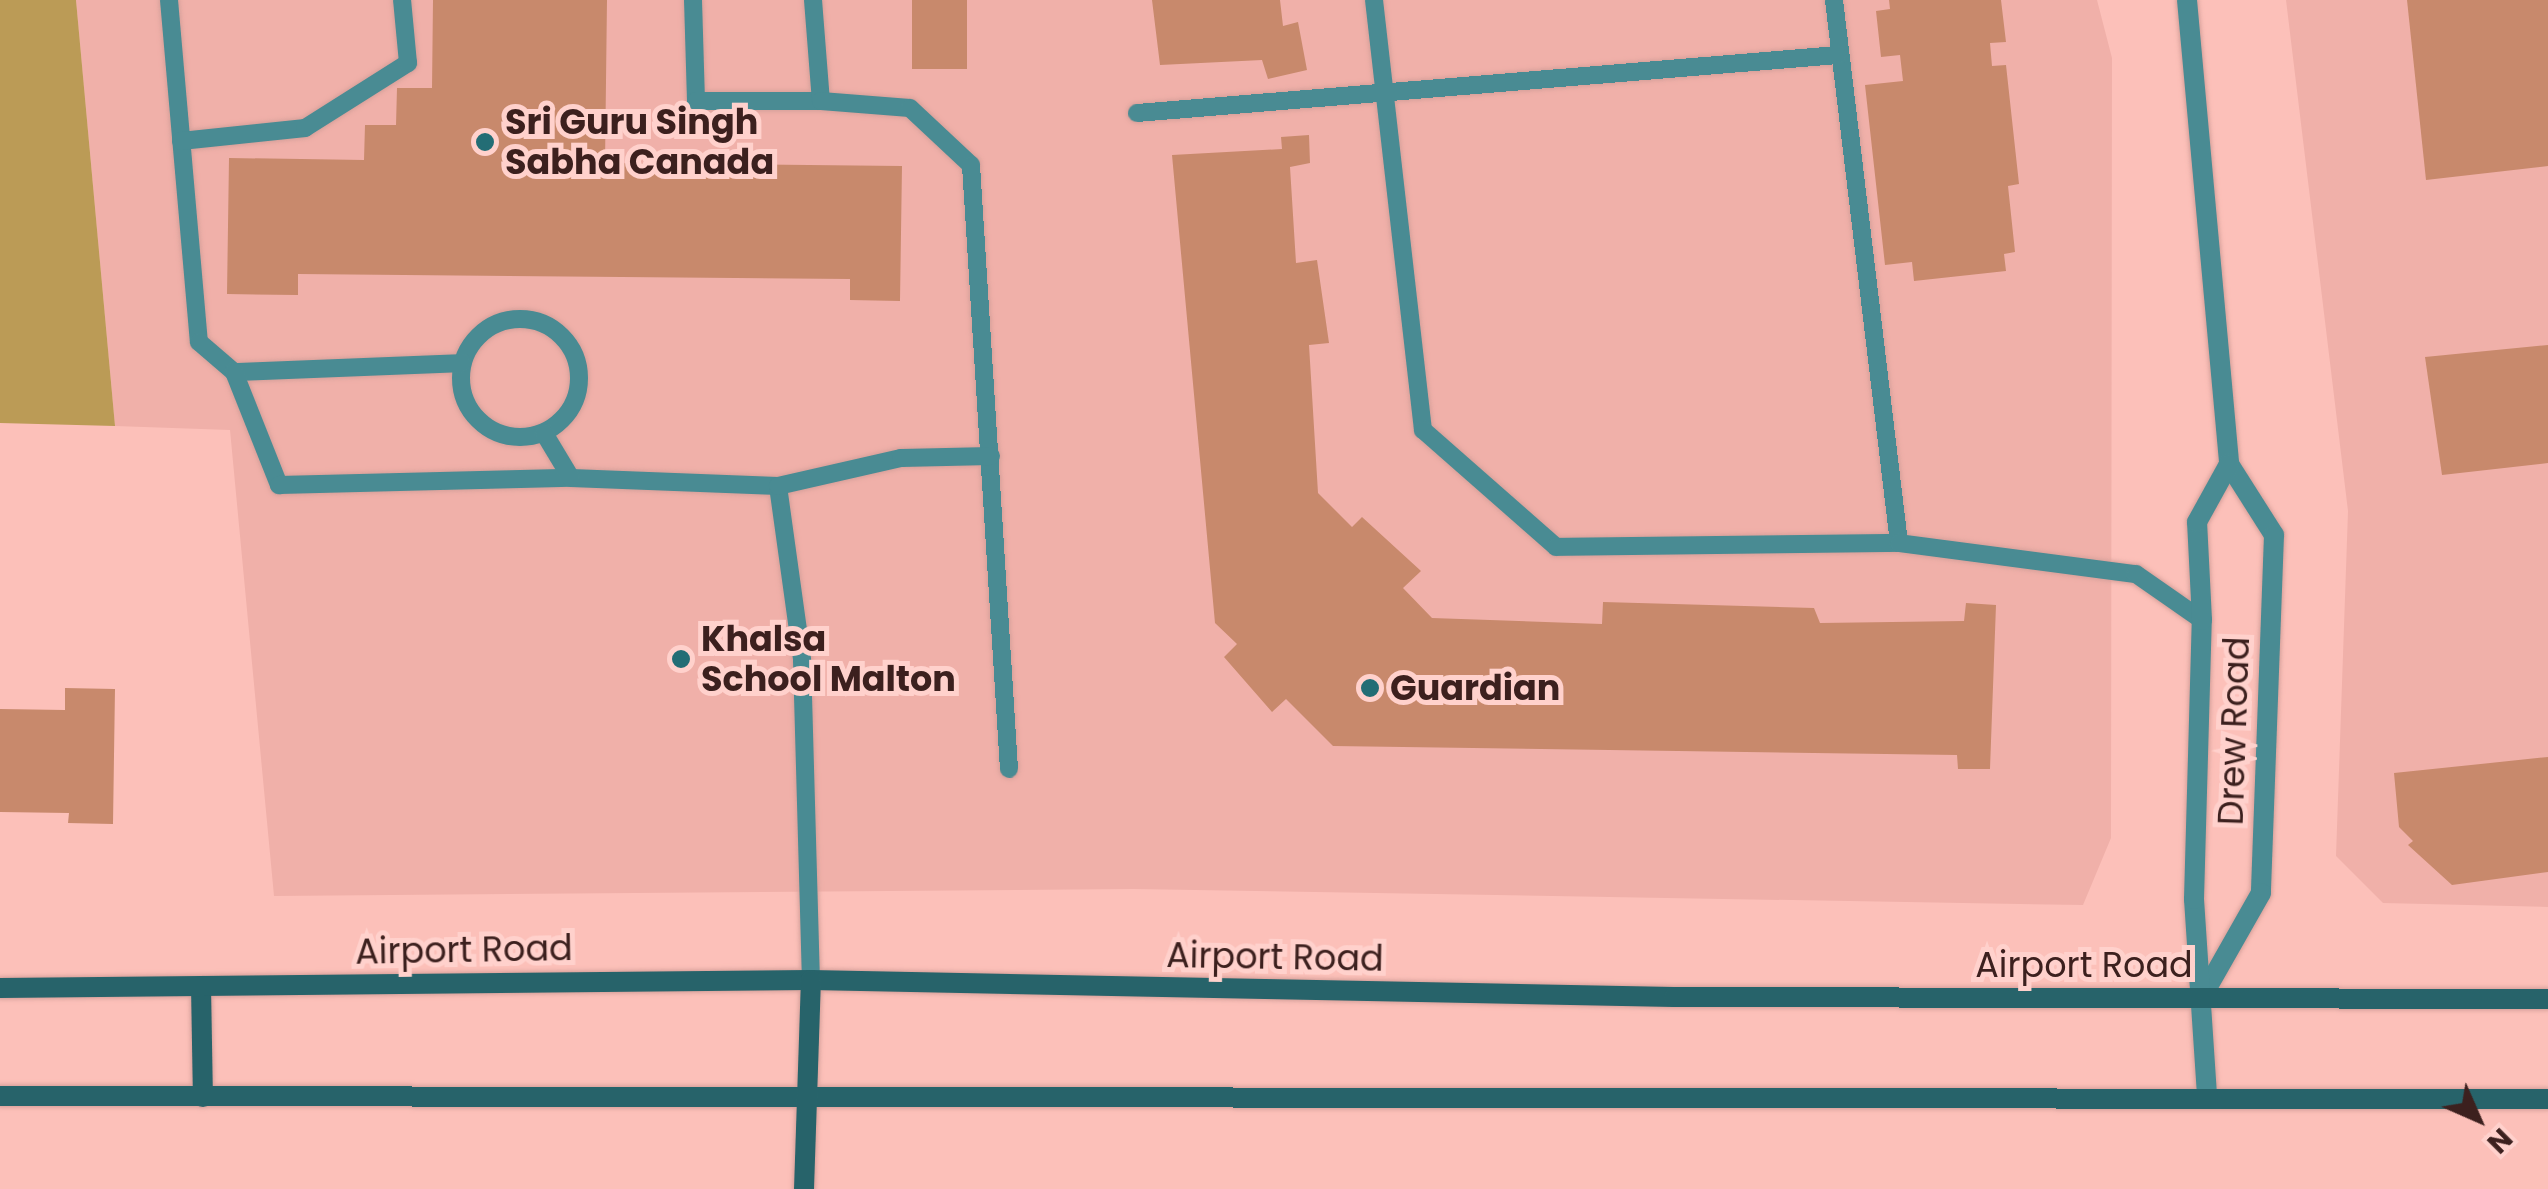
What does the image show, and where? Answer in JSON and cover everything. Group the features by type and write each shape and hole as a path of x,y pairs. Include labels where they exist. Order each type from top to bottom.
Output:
{"main road":[{"name":"Airport Road","path":"0,988 810,980 1674,997 2548,999"},
{"path":"804,1189 810,980"},
{"path":"201,986 202,1097"},
{"path":"0,1096 805,1100 2208,1095 2548,1099"}],"street":[{"name":"Drew Road","path":"2187,0 2230,464 2274,536 2260,892 2202,997"},
{"name":"Drew Road","path":"2208,1095 2194,899 2202,620 2197,522 2230,464"}],"lane":[{"path":"169,0 199,342 234,372 279,485 571,478 778,486 900,458 991,456"},
{"path":"181,140 305,128 408,63 402,0"},
{"path":"693,0 696,102 821,101 910,108 971,165 1010,769"},
{"path":"813,0 821,101"},
{"path":"1374,0 1423,430 1556,548 1899,543 2136,574 2202,620"},
{"path":"1834,0 1899,543"},
{"path":"1137,113 1838,54"},
{"path":"532,320 559,332 572,348 579,388 572,407 544,432 525,437 489,429 464,401 462,363 484,331 502,321 532,320"},
{"path":"234,372 462,363"},
{"path":"544,432 571,478"},
{"path":"778,486 802,660 810,980"}],"shaded area":[{"path":"0,0 76,0 115,426 0,423"},
{"path":"76,0 2097,0 2112,58 2111,838 2083,905 1133,889 274,896 230,430 115,426"},
{"path":"2286,0 2548,0 2548,907 2383,903 2336,856 2348,511"}],"building":[{"name":"Sri Guru Singh Sabha Canada","path":"433,0 607,0 605,163 902,166 900,301 850,300 850,279 298,274 298,295 227,294 229,158 364,160 365,125 396,125 397,88 432,88"},
{"path":"912,0 967,0 967,69 912,69"},
{"path":"1152,0 1280,0 1283,26 1298,22 1307,70 1268,79 1262,60 1160,65"},
{"path":"1889,0 2001,0 2006,42 1990,43 1992,66 2006,65 2019,184 2008,186 2015,252 2004,254 2006,271 1914,281 1912,262 1885,265 1865,85 1903,81 1900,55 1881,57 1876,11 1890,9"},
{"path":"2407,0 2548,0 2548,166 2426,180"},
{"path":"1309,135 1310,163 1290,167 1296,263 1317,260 1329,343 1309,345 1318,493 1352,527 1362,517 1421,571 1403,588 1432,618 1602,624 1603,602 1814,608 1820,623 1964,621 1966,603 1996,605 1990,769 1958,769 1957,755 1333,746 1286,699 1272,712 1224,657 1237,644 1215,623 1172,155 1282,149 1281,137"},
{"path":"2548,345 2548,463 2442,475 2425,357"},
{"path":"65,688 115,689 113,824 68,823 69,813 0,812 0,709 65,710"},
{"path":"2548,757 2548,872 2452,885 2408,845 2413,841 2399,827 2394,773"}],"place":[{"name":"Sri Guru Singh Sabha Canada","path":"485,142"},
{"name":"Khalsa School Malton","path":"681,659"},
{"name":"Guardian","path":"1370,688"}]}
